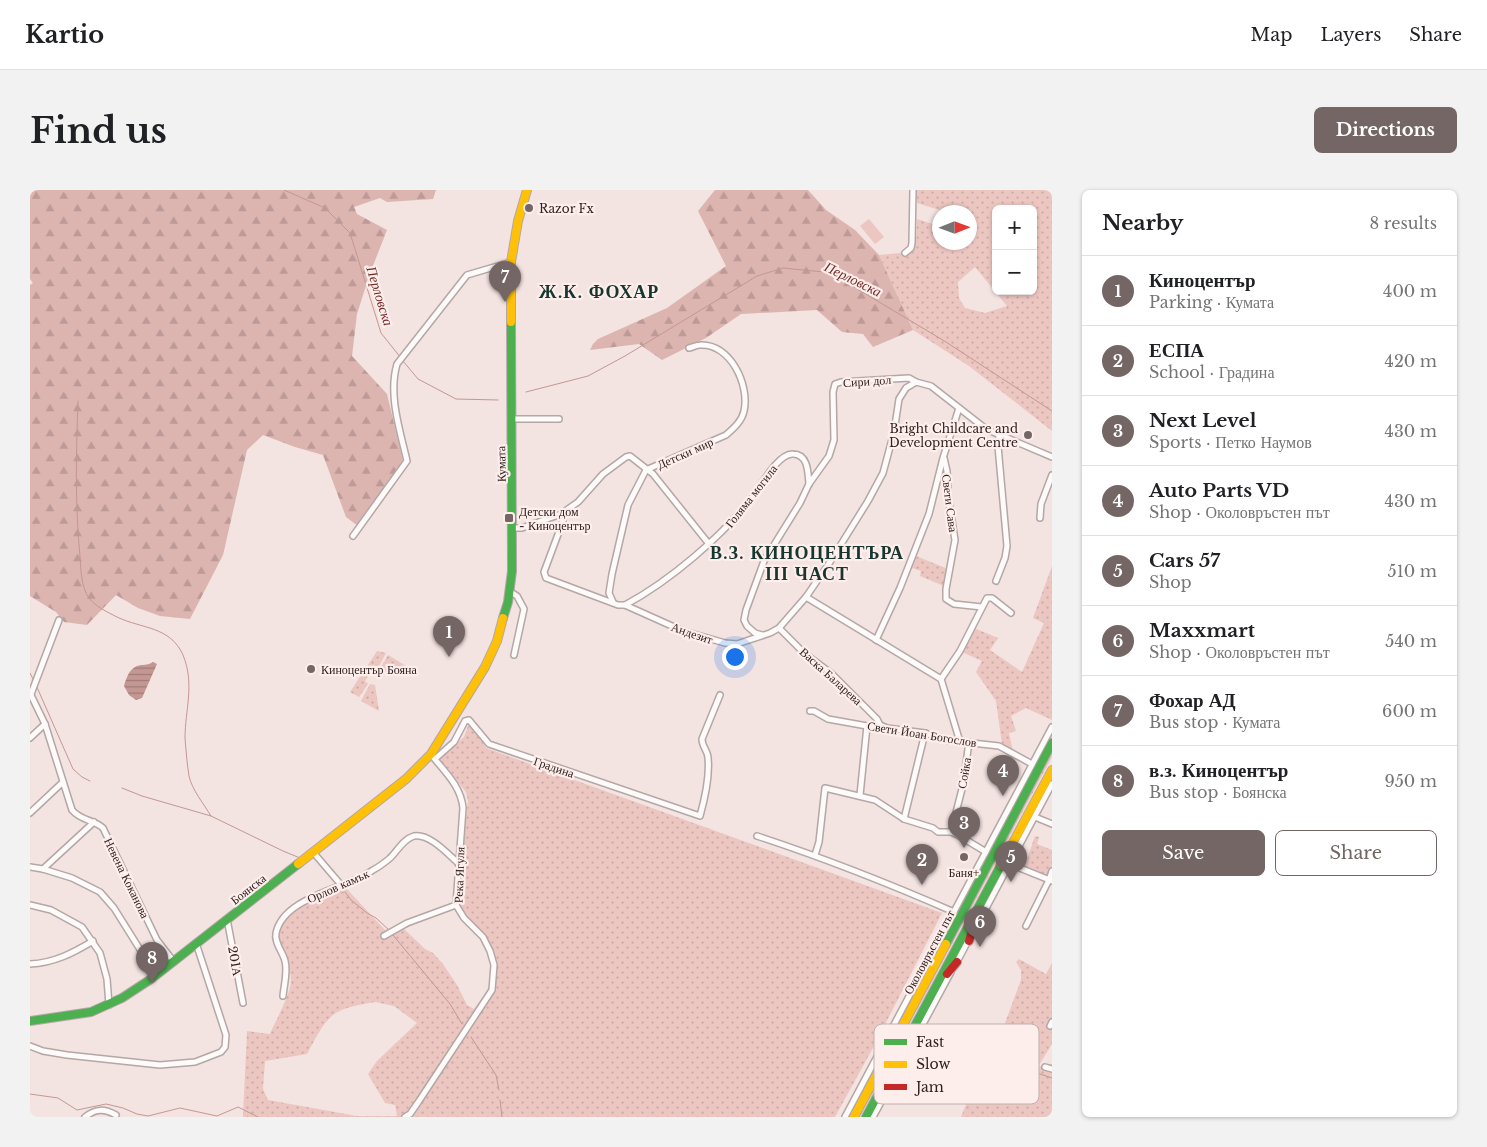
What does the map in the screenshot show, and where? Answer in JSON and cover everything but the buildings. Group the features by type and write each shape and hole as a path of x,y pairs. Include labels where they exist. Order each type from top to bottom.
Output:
{"main road":[{"name":"Кумата","path":"449,724 484,667 497,641 509,591 513,528 512,262 515,237 526,190"},
{"name":"Боянска","path":"30,1022 89,1012 109,1005 139,988 433,757 449,724"},
{"name":"Околовръстен път","path":"903,1024 1052,743"},
{"name":"Околовръстен път","path":"915,1024 1051,776"},
{"path":"968,941 981,903"},
{"path":"931,994 957,962"},
{"name":"Околовръстен път","path":"854,1117 874,1079"},
{"name":"Околовръстен път","path":"866,1117 874,1102"}],"street":[{"path":"905,252 912,243 913,190"},
{"path":"353,536 407,460 394,404 393,376 397,364 467,275 512,262"},
{"name":"Детски мир","path":"513,528 522,528 561,514 578,502 603,474 626,457 634,458 646,470 726,435 735,426 744,410 745,400 741,377 733,362 721,351 707,346 700,345 689,348"},
{"name":"Сири дол","path":"809,484 829,456 834,440 833,392 835,384 841,382 909,378 916,382"},
{"path":"809,484 759,571 744,620 747,626 755,633 762,635 779,628 806,597 850,530 882,472 894,432 899,399 906,388 916,382 931,386 986,429 1052,457"},
{"path":"876,640 900,588 929,514 959,408"},
{"path":"512,419 559,419"},
{"path":"996,581 1005,558 1007,546 998,446 999,436"},
{"name":"Голяма могила","path":"625,606 667,578 709,544 730,524 753,497 783,456 792,454 801,456 807,463 809,484"},
{"name":"Свети Сава","path":"944,458 955,540 946,589 946,599 954,604 982,607"},
{"path":"613,602 609,593 628,505 646,470 653,474 709,544"},
{"path":"1040,518 1041,504 1052,475"},
{"path":"561,514 563,521 544,572 546,578 625,606"},
{"path":"509,591 517,596 524,609 514,655"},
{"path":"806,597 941,679 960,742"},
{"path":"941,679 960,651 987,598 992,598 1011,613"},
{"name":"Андезит","path":"625,606 683,632 725,643 736,644 762,635"},
{"path":"30,694 59,620"},
{"name":"Васка Баларева","path":"779,628 804,653 832,674 877,719 880,725"},
{"name":"Невена Коканова","path":"30,694 45,724 72,810 78,817 94,822 103,828 157,940 174,962"},
{"name":"Градина","path":"433,757 454,742 466,721 470,720 489,744 700,816 705,798 708,757 702,740 720,696"},
{"name":"Свети Йоан Богослов","path":"810,711 814,711 828,719 867,726 880,725 887,728 925,732 945,740 999,746 1032,764"},
{"path":"30,738 45,724"},
{"path":"860,795 867,726"},
{"path":"894,1024 1052,727"},
{"path":"904,819 925,732"},
{"name":"Сойка","path":"951,832 962,785 969,742"},
{"name":"Река Ягуля","path":"405,1117 410,1114 419,1101 492,990 494,965 483,937 464,918 456,905 463,808 462,798 460,791 433,757"},
{"path":"924,1024 1035,817 1051,776"},
{"path":"30,813 63,782"},
{"path":"815,855 819,842 825,788 876,800 904,819 933,828 938,832 951,832 986,852"},
{"path":"1035,817 1052,824"},
{"path":"43,869 94,822"},
{"name":"Орлов камък","path":"283,996 286,962 276,941 276,932 288,913 304,902 366,876 389,860 404,842 416,835 424,836 440,846 458,863"},
{"path":"757,836 815,855 954,912"},
{"path":"313,852 342,886"},
{"path":"1010,864 1051,881"},
{"path":"30,867 72,878 100,892 114,908 156,975"},
{"path":"1026,926 1051,881 1052,872"},
{"path":"30,905 51,910 82,927 100,953 107,979 109,1005"},
{"path":"384,936 407,923 456,905"},
{"name":"201А","path":"227,919 242,1003"},
{"path":"30,964 51,962 78,951 93,941"},
{"path":"30,1046 43,1051 67,1055 160,1065 195,1062 221,1052 227,1042 226,1035 196,943"},
{"path":"845,1117 874,1062"},
{"path":"1044,1066 1052,1069"},
{"path":"874,1117 881,1104"},
{"path":"85,1117 96,1111 105,1110 116,1115"}],"shaded area":[{"path":"916,190 1052,190 1052,431 969,366 913,330 879,255 901,253 916,241 917,219 932,224 932,250 977,250 977,205 932,205 932,208 917,203"},
{"path":"869,219 884,237 875,244 860,226"},
{"path":"916,556 948,569 944,586 920,576 921,571 912,568"},
{"path":"1052,566 1052,720 1026,708 1011,716 1016,731 1009,733 1013,752 1002,744 996,701 976,672 982,661 962,652 974,628 998,638 990,650 1022,672 1044,623 1033,618"},
{"path":"377,651 386,653 378,668 373,668 369,671 366,668"},
{"path":"388,655 406,666 382,673 380,669"},
{"path":"153,662 157,664 142,698 136,700 129,695 124,686 127,677 134,667"},
{"path":"363,672 368,676 365,681 368,684 359,697 350,692"},
{"path":"370,684 375,685 379,711 361,701"},
{"path":"468,726 474,726 486,748 942,913 885,1024 874,1024 874,1046 835,1117 243,1117 247,1031 270,1034 286,999 291,985 291,975 279,943 280,931 284,922 292,913 313,900 345,887 385,930 457,902 468,801 466,792 439,759 464,737","holes":["453,907 476,933 488,952 492,963 492,974 489,986 474,1009 467,1005 443,964 433,953 425,949 404,929","375,1002 394,1006 417,1023 377,1061 368,1074 385,1103 395,1105 397,1116 357,1116 268,1100 263,1089 265,1061 307,1054 320,1030 339,1011"]},
{"path":"1052,733 1052,737 933,959 932,958"},
{"path":"1052,753 1052,757 910,1024 908,1024"},
{"path":"1035,836 1039,837 1037,844 1052,850 1052,866 1048,878 1024,868"},
{"path":"1019,959 1046,974 1052,963 1052,1044 1039,1065 1039,1024 1005,1024 1021,980 1021,970 1016,962"},
{"path":"1039,1065 1045,1070 1052,1071 1052,1117 961,1117 966,1104 1039,1104"},
{"path":"874,1087 874,1091 860,1117 858,1117"}],"green space":[{"path":"30,190 436,190 433,199 387,202 380,198 354,207 357,214 387,230 357,314 352,356 387,394 403,461 358,526 346,517 323,455 263,435 247,450 223,555 190,619 160,616 138,608 116,595 87,625 64,622 56,612 30,596 30,285 33,283 30,279"},
{"path":"715,190 808,190 826,210 855,230 879,255 913,330 873,347 863,334 842,332 817,310 741,314 706,338 662,360 639,344 590,350 598,339 667,308 726,266 698,211"}],"waterway":[{"name":"Перловска","path":"284,190 325,208 350,233 381,333 401,358"},
{"name":"Перловска","path":"526,392 588,376 625,356 757,276 783,268 824,272 849,284 946,342 1052,411"},
{"name":"Перловска","path":"403,361 418,379 456,399 498,400"},
{"path":"78,401 77,518 84,589 89,598 105,611 126,621 163,633 171,639 183,655 187,666 189,687 185,728 189,776 195,792 211,816"},
{"path":"30,673 34,681"},
{"path":"36,685 73,769 90,781"},
{"path":"122,788 142,796 211,816 300,858"},
{"path":"345,892 351,900 389,930"},
{"path":"393,935 450,1004 462,1024"},
{"path":"471,1037 496,1075 499,1090"},
{"path":"1039,1074 1052,1078"},
{"path":"30,1094 58,1098 77,1110 106,1104 148,1116 180,1108 217,1116 238,1107 258,1117"},
{"path":"500,1100 502,1117"}],"traffic: fast":[{"path":"503,618 508,602 512,571 511,322"},
{"path":"946,944 1052,743"},
{"path":"30,1021 91,1012 122,998 151,979 298,864"},
{"path":"916,1024 1001,865"},
{"path":"866,1117 874,1102"}],"traffic: slow":[{"path":"511,322 511,262 518,221 527,190"},
{"path":"298,864 406,779 431,754 485,667 497,641 503,618"},
{"path":"1001,865 1052,770"},
{"path":"903,1024 946,944"},
{"path":"854,1117 874,1079"}],"traffic: jam":[{"path":"969,941 974,925"},
{"path":"947,974 957,962"}],"place":[{"name":"Razor Fx","path":"529,208"},
{"name":"Фохар АД","path":"505,302"},
{"name":"Bright Childcare and Development Centre","path":"1028,435"},
{"name":"Детски дом - Киноцентър","path":"509,518"},
{"name":"Киноцентър","path":"449,657"},
{"name":"Киноцентър Бояна","path":"311,669"},
{"name":"Auto Parts VD","path":"1003,796"},
{"name":"Next Level","path":"964,848"},
{"name":"Баня+","path":"964,857"},
{"name":"Cars 57","path":"1011,882"},
{"name":"ЕСПА","path":"922,885"},
{"name":"Maxxmart","path":"980,947"},
{"name":"в.з. Киноцентър","path":"152,983"}],"district":[{"name":"Ж.К. ФОХАР","path":"599,292"},
{"name":"В.З. КИНОЦЕНТЪРА ІІІ ЧАСТ","path":"807,563"}]}
